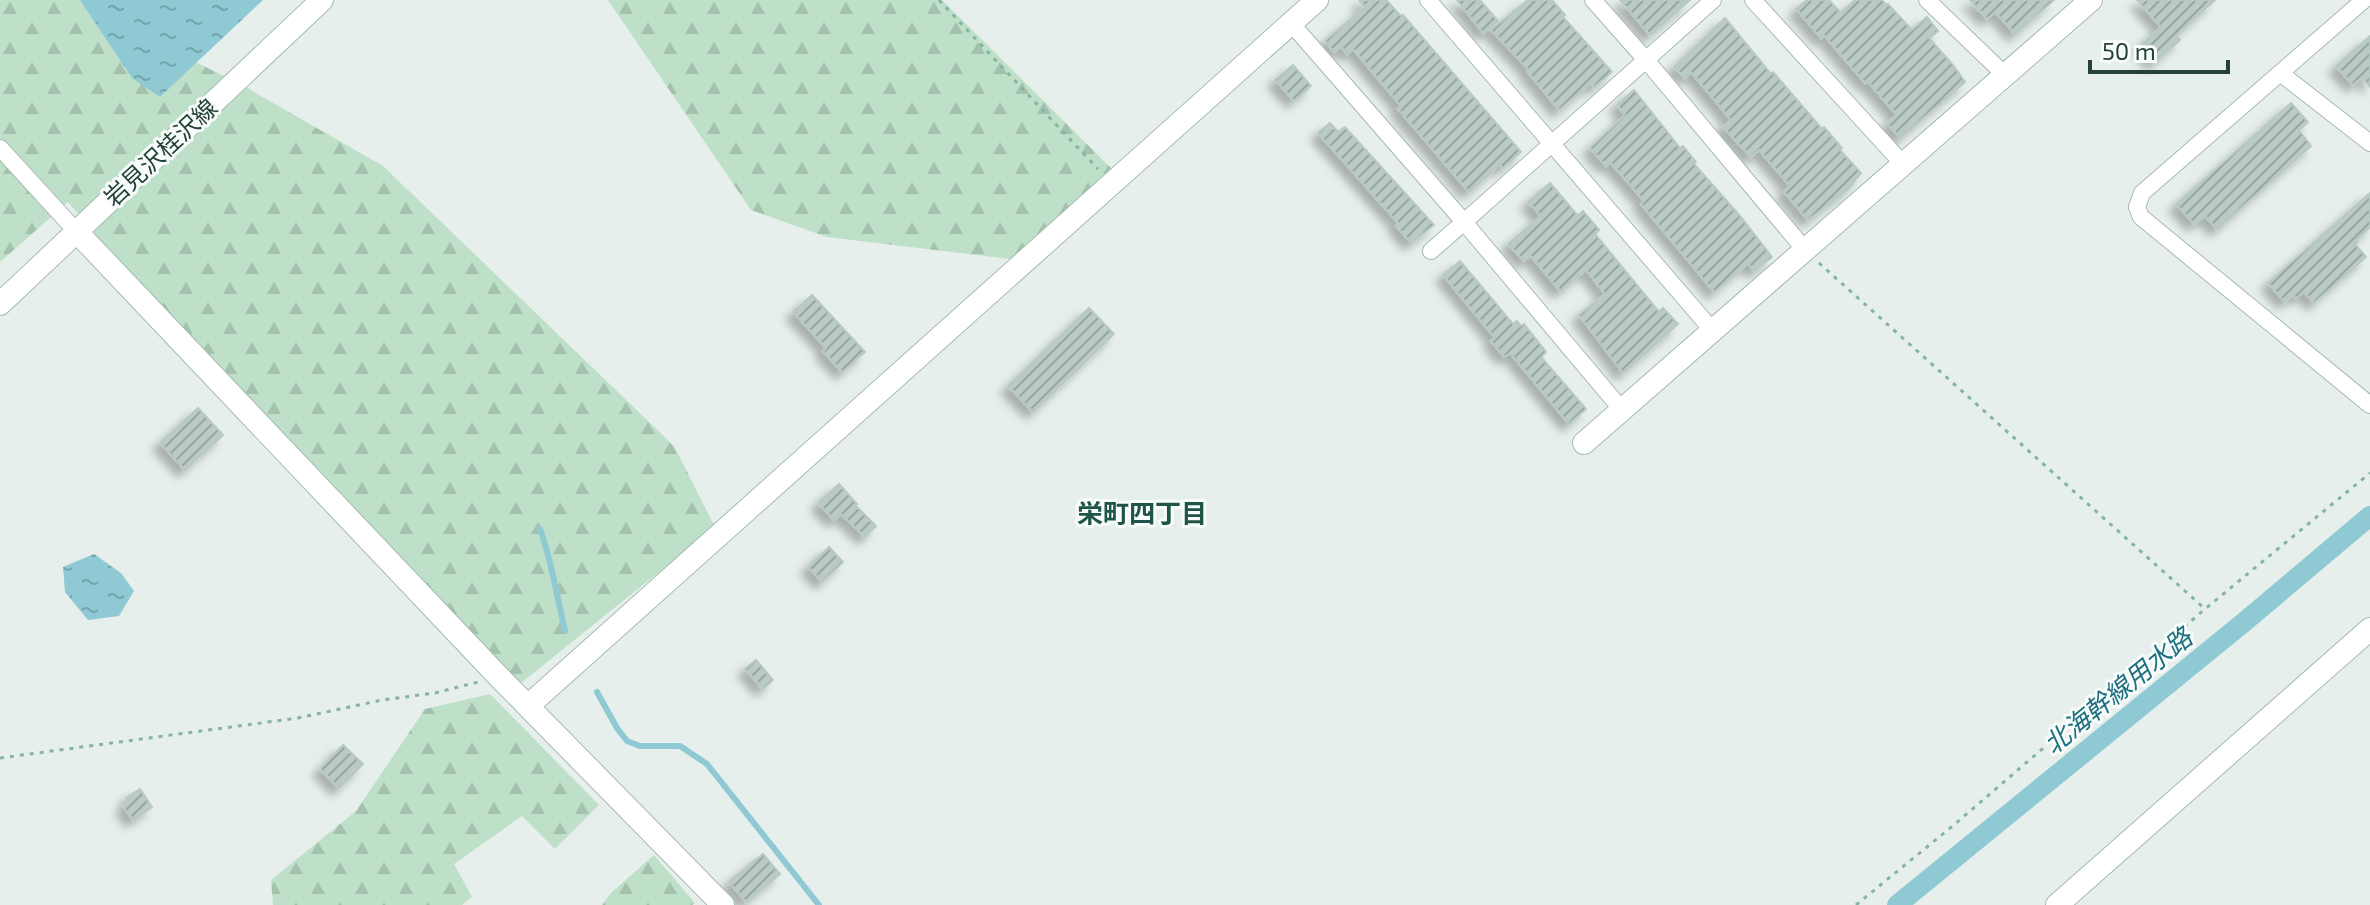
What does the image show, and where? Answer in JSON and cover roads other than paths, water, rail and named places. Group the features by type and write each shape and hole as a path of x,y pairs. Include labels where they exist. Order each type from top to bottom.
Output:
{"street":[{"name":"岩見沢桂沢線","path":"0,304 322,0"},
{"path":"529,705 1317,0"},
{"path":"1428,0 1713,331"},
{"path":"1593,0 1805,250"},
{"path":"1431,251 1713,0"},
{"path":"1753,0 1903,164"},
{"path":"1927,0 2005,75"},
{"path":"1584,443 2091,0"},
{"path":"2364,0 2142,193 2137,207 2141,217 2370,405"},
{"path":"1291,23 1622,410"},
{"path":"2280,73 2370,143"},
{"path":"0,148 499,677 723,905"},
{"path":"2057,905 2370,629"}],"water":[{"path":"80,0 263,0 160,97 132,78"},
{"path":"94,554 121,573 134,591 119,616 88,620 65,592 63,567"}],"waterway":[{"name":"北海幹線用水路","path":"1897,905 2370,516"},
{"path":"540,529 565,631"},
{"path":"597,692 627,741 640,746 680,746 707,764 819,905"}],"district":[{"name":"栄町四丁目","path":"1142,512"}]}
